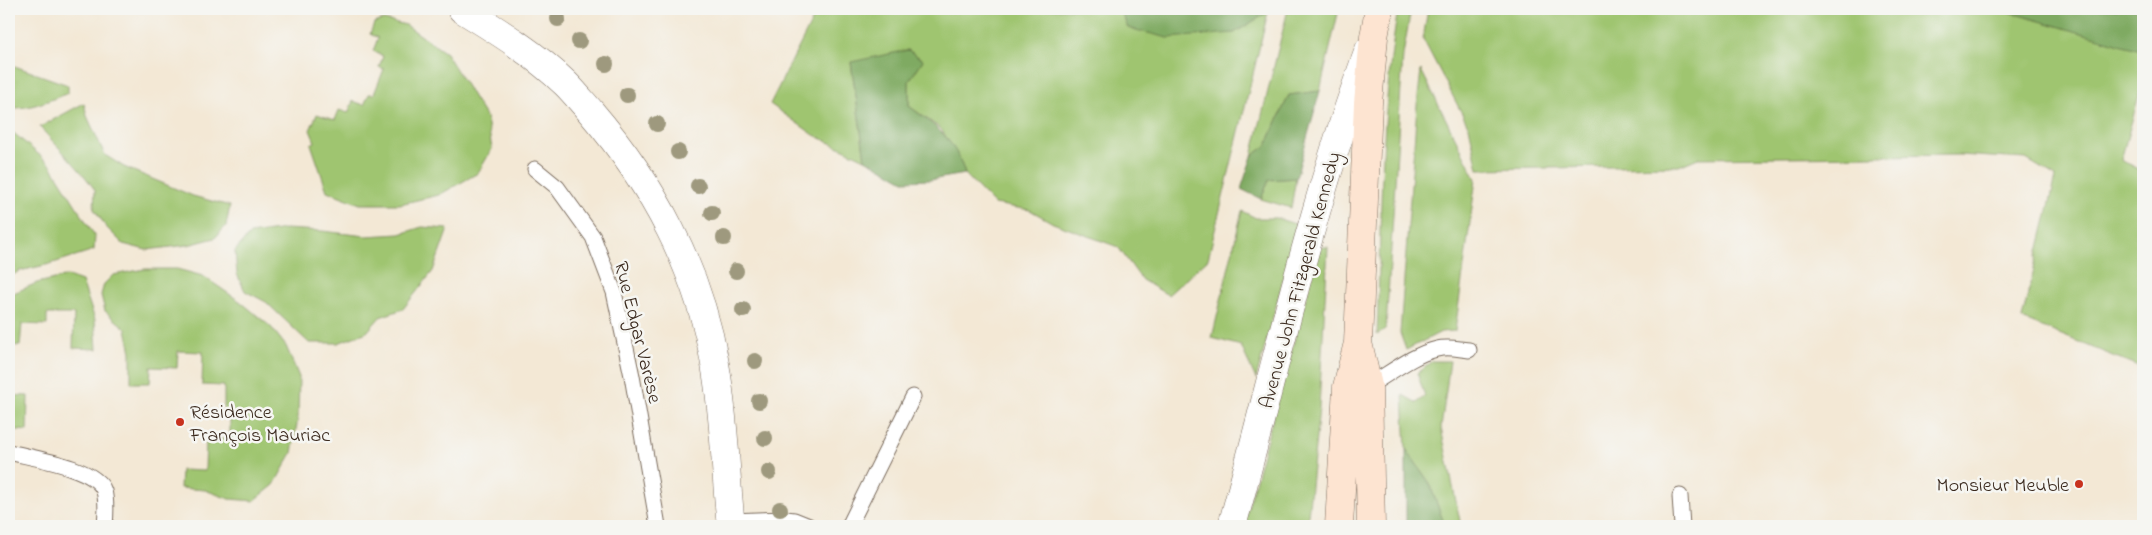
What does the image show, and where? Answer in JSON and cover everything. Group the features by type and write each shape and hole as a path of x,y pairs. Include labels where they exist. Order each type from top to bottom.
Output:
{"main road":[{"name":"Avenue John Fitzgerald Kennedy","path":"1339,526 1347,387 1358,343 1368,103 1374,37 1379,9"},
{"name":"Avenue John Fitzgerald Kennedy","path":"1358,343 1368,386 1371,526"}],"street":[{"path":"462,9 516,43 566,84 614,139 647,186 673,234 699,295 715,363 725,438 731,524"},
{"name":"Avenue John Fitzgerald Kennedy","path":"1232,526 1312,226 1343,118 1374,37"}],"lane":[{"name":"Rue Edgar Varèse","path":"535,169 557,187 593,237 614,292 635,393 658,526"},
{"path":"1368,386 1400,365 1437,349 1469,350"},
{"path":"849,526 913,397"},
{"path":"9,452 86,472 97,480 104,490 105,526"},
{"path":"1680,496 1682,526"},
{"path":"731,524 786,519 809,526"}],"green space":[{"path":"818,9 1120,9 1128,28 1234,33 1268,12 1208,259 1168,295 1142,280 1118,247 1053,223 1030,210 994,204 965,174 959,157 941,129 909,106 909,81 923,60 908,50 851,63 865,159 814,135 770,104"},
{"path":"1120,9 1273,9 1234,33 1168,38 1128,28"},
{"path":"1288,9 1339,9 1320,91 1289,95 1266,146 1252,156"},
{"path":"1398,9 1411,9 1403,55 1386,328 1377,335 1384,131"},
{"path":"1428,9 1998,9 2143,50 2143,81 2121,160 2143,171 2143,368 2022,319 2056,177 2026,159 1959,155 1698,158 1679,166 1478,169 1469,127 1423,39"},
{"path":"1998,9 2143,9 2143,50 2137,49"},
{"path":"384,20 406,25 446,53 487,119 492,149 478,173 439,195 400,204 360,204 327,191 311,144 315,142 310,130 317,114 335,120 339,110 348,113 353,101 364,105 369,94 374,94 384,69 379,67 383,56 373,51 378,38 370,34 374,23"},
{"path":"908,50 923,60 909,81 909,106 937,128 950,142 956,151 965,174 930,180 904,181 865,159 851,62"},
{"path":"9,64 68,85 68,93 32,106 9,108"},
{"path":"1421,70 1476,179 1455,331 1441,332 1406,350 1400,333"},
{"path":"1320,91 1296,178 1269,180 1261,199 1241,189 1252,156 1266,146 1289,95"},
{"path":"84,103 87,116 105,155 124,167 193,196 230,206 226,226 215,238 188,245 146,250 123,244 107,228 94,209 95,190 40,127"},
{"path":"9,129 50,164 95,236 94,250 20,271 9,277"},
{"path":"1296,178 1291,208 1261,199 1269,180"},
{"path":"1242,211 1256,218 1276,218 1298,225 1256,379 1241,346 1212,338"},
{"path":"422,227 448,229 433,271 403,309 380,317 367,332 338,343 309,343 266,302 245,291 237,274 235,251 250,234 285,229 366,236 400,234"},
{"path":"1320,247 1328,247 1319,408 1307,526 1243,526"},
{"path":"145,269 177,269 203,276 241,302 271,327 286,346 299,377 298,418 292,453 274,485 254,501 229,499 205,490 180,488 181,470 205,471 206,438 230,439 230,413 224,412 224,386 202,385 203,352 178,351 177,368 151,367 150,383 131,383 131,352 126,329 105,311 101,295 104,284 113,275"},
{"path":"68,276 82,281 95,320 97,349 73,348 74,314 47,314 47,325 22,324 20,346 9,345 9,295 37,283"},
{"path":"1432,361 1450,361 1441,428 1461,526 1445,526 1429,482 1406,449 1403,395 1417,403 1425,396 1417,373"},
{"path":"9,395 28,396 27,431 9,429"},
{"path":"1406,449 1429,482 1445,526 1406,526"}],"place":[{"name":"Résidence François Mauriac","path":"180,422"},
{"name":"Monsieur Meuble","path":"2079,484"}]}
